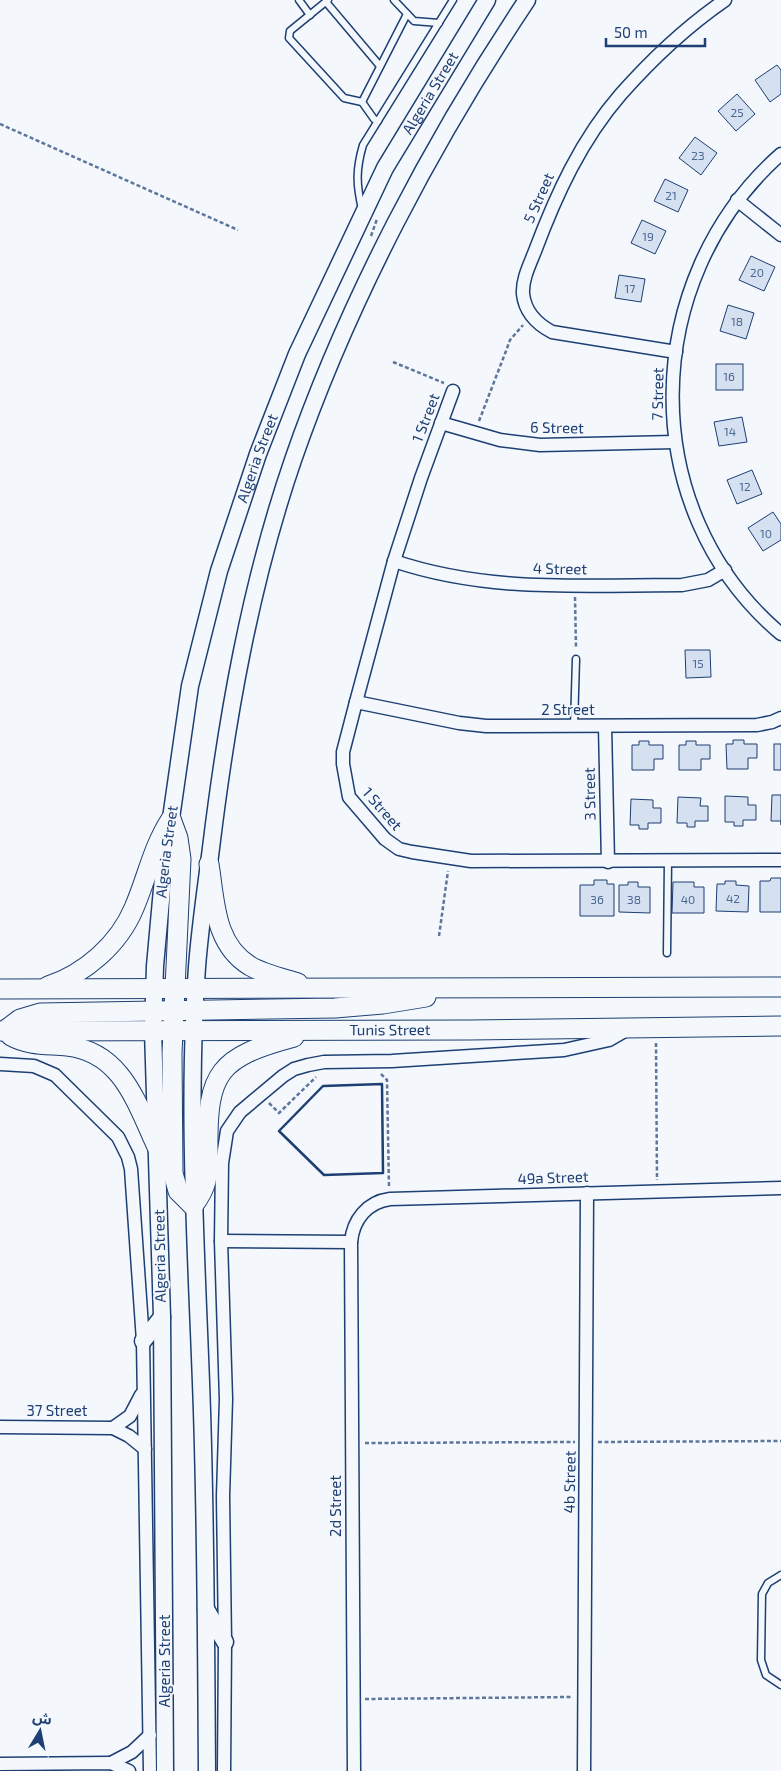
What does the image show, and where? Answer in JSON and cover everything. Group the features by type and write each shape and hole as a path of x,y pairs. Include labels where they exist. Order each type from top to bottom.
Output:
{"main road":[{"name":"Algeria Street","path":"165,1771 162,1317 153,1031 154,989 170,818 190,686 218,571 290,371 363,213 407,129 487,0"},
{"path":"207,1771 201,1387 193,1206 194,1031 196,989 209,864 230,712 250,618 276,519 291,466 316,399 352,314 384,248 460,105 527,0"},
{"path":"170,818 178,838 181,859 173,1031 174,1182 178,1191 193,1206"},
{"path":"38,989 54,984 83,968 118,935 134,909 156,844 170,818"},
{"path":"209,864 219,926 233,951 250,966 260,971 316,988"},
{"path":"0,989 781,987"},
{"path":"2,1031 20,1019 40,1014 174,1012 375,1005 410,1000 463,988"},
{"name":"Tunis Street","path":"2,1031 470,1030 656,1026 781,1026"},
{"path":"193,1206 203,1193 208,1180 209,1102 212,1091 223,1070 250,1050 321,1030"},
{"path":"2,1031 30,1044 82,1050 108,1063 119,1072 128,1087 158,1149"},
{"path":"143,1341 162,1317"},
{"path":"205,1607 225,1642"}],"street":[{"name":"5 Street","path":"532,318 523,294 525,277 555,198 587,140 620,95 649,64 694,23 725,0"},
{"name":"7 Street","path":"781,154 759,174 737,200 712,237 702,258 686,303 676,352 672,398 675,442 679,464 693,507 708,541 725,570 756,611 781,634"},
{"path":"737,200 781,235"},
{"path":"532,318 544,328 560,334 676,352"},
{"name":"1 Street","path":"454,391 441,423 394,561 343,752 343,776 349,797 391,844 412,852 449,859 471,861 608,862 781,860"},
{"name":"6 Street","path":"441,423 500,440 540,445 675,442"},
{"name":"4 Street","path":"394,561 438,575 483,582 575,585 691,585 708,580 725,570"},
{"name":"2 Street","path":"356,702 479,726 757,725 781,718"},
{"name":"3 Street","path":"605,726 608,862"},
{"path":"224,1771 223,1496 226,1400 221,1241 222,1163 227,1131 240,1112 261,1094 294,1069 316,1063 564,1050 610,1040 632,1027"},
{"path":"0,1064 26,1064 49,1071 111,1129 124,1147 130,1163 133,1182 143,1341 150,1771"},
{"name":"49a Street","path":"351,1242 353,1229 361,1214 377,1202 390,1200 781,1188"},
{"name":"4b Street","path":"584,1771 587,1193"},
{"path":"221,1241 351,1242"},
{"name":"2d Street","path":"351,1242 354,1771"},
{"path":"113,1428 135,1411 144,1388"},
{"name":"37 Street","path":"0,1427 113,1428 129,1436 145,1449"},
{"path":"111,1764 132,1752 150,1735"},
{"path":"0,1764 111,1764 129,1771"}],"lane":[{"path":"299,0 310,14"},
{"path":"394,0 414,20 439,23"},
{"path":"363,213 358,193 357,168 363,145 453,0"},
{"path":"378,121 374,119 362,102 344,98 289,38 290,31 327,1 380,66"},
{"path":"362,102 407,14"},
{"path":"574,726 576,659"},
{"path":"667,953 668,862"},
{"path":"781,1574 768,1584 762,1594 761,1660 766,1675 781,1684"}],"path":[{"path":"0,124 238,230"},
{"path":"363,213 378,220 369,240 384,248"},
{"path":"475,433 510,340 532,318"},
{"path":"392,362 446,384 454,391"},
{"path":"575,585 576,651"},
{"path":"439,936 449,859"},
{"path":"656,1026 658,1191"},
{"path":"261,1094 279,1113 320,1074"},
{"path":"372,1074 380,1074 387,1080 390,1200"},
{"path":"352,1443 781,1441"},
{"path":"354,1699 584,1697"}],"building":[{"path":"777,65 781,70 781,94 770,102 755,80"},
{"path":"737,94 755,114 736,131 718,111"},
{"path":"695,137 717,153 701,175 679,158"},
{"path":"665,179 688,190 678,212 654,201"},
{"path":"642,220 666,231 655,254 631,243"},
{"path":"751,256 775,267 764,291 739,280"},
{"path":"619,275 645,279 641,302 615,298"},
{"path":"728,305 754,313 746,339 720,331"},
{"path":"716,364 743,364 743,390 716,390"},
{"path":"742,417 747,442 719,446 714,422"},
{"path":"752,470 762,494 737,504 727,480"},
{"path":"773,512 781,524 781,540 763,551 748,528"},
{"path":"685,650 710,650 711,677 686,678"},
{"path":"733,740 744,740 744,744 757,744 757,758 748,758 748,769 727,769 726,744 733,744"},
{"path":"639,741 649,741 649,745 663,745 663,759 654,759 654,770 632,770 632,745 639,745"},
{"path":"686,741 696,741 696,745 710,745 710,759 701,759 701,770 679,770 679,745 686,745"},
{"path":"774,744 781,744 781,770 774,770"},
{"path":"772,795 781,795 781,821 771,821"},
{"path":"725,796 748,797 748,805 756,805 756,820 743,820 743,826 734,826 734,822 725,822"},
{"path":"678,797 701,798 700,806 708,806 708,821 695,821 695,827 687,827 687,823 677,823"},
{"path":"631,799 653,800 653,808 661,808 661,823 648,823 648,829 639,829 639,825 630,825"},
{"path":"771,878 781,878 781,912 760,912 760,881 770,881"},
{"path":"594,880 607,880 607,884 614,884 614,916 580,916 580,885 594,885"},
{"path":"725,881 736,881 736,885 749,886 748,912 716,911 717,884 725,884"},
{"path":"628,882 638,882 638,887 650,887 650,913 619,912 619,885 628,885"},
{"path":"673,882 694,882 694,887 704,887 704,913 672,913"}],"wall":[{"path":"382,1084 383,1173 324,1175 279,1131 323,1086 382,1084"}]}
